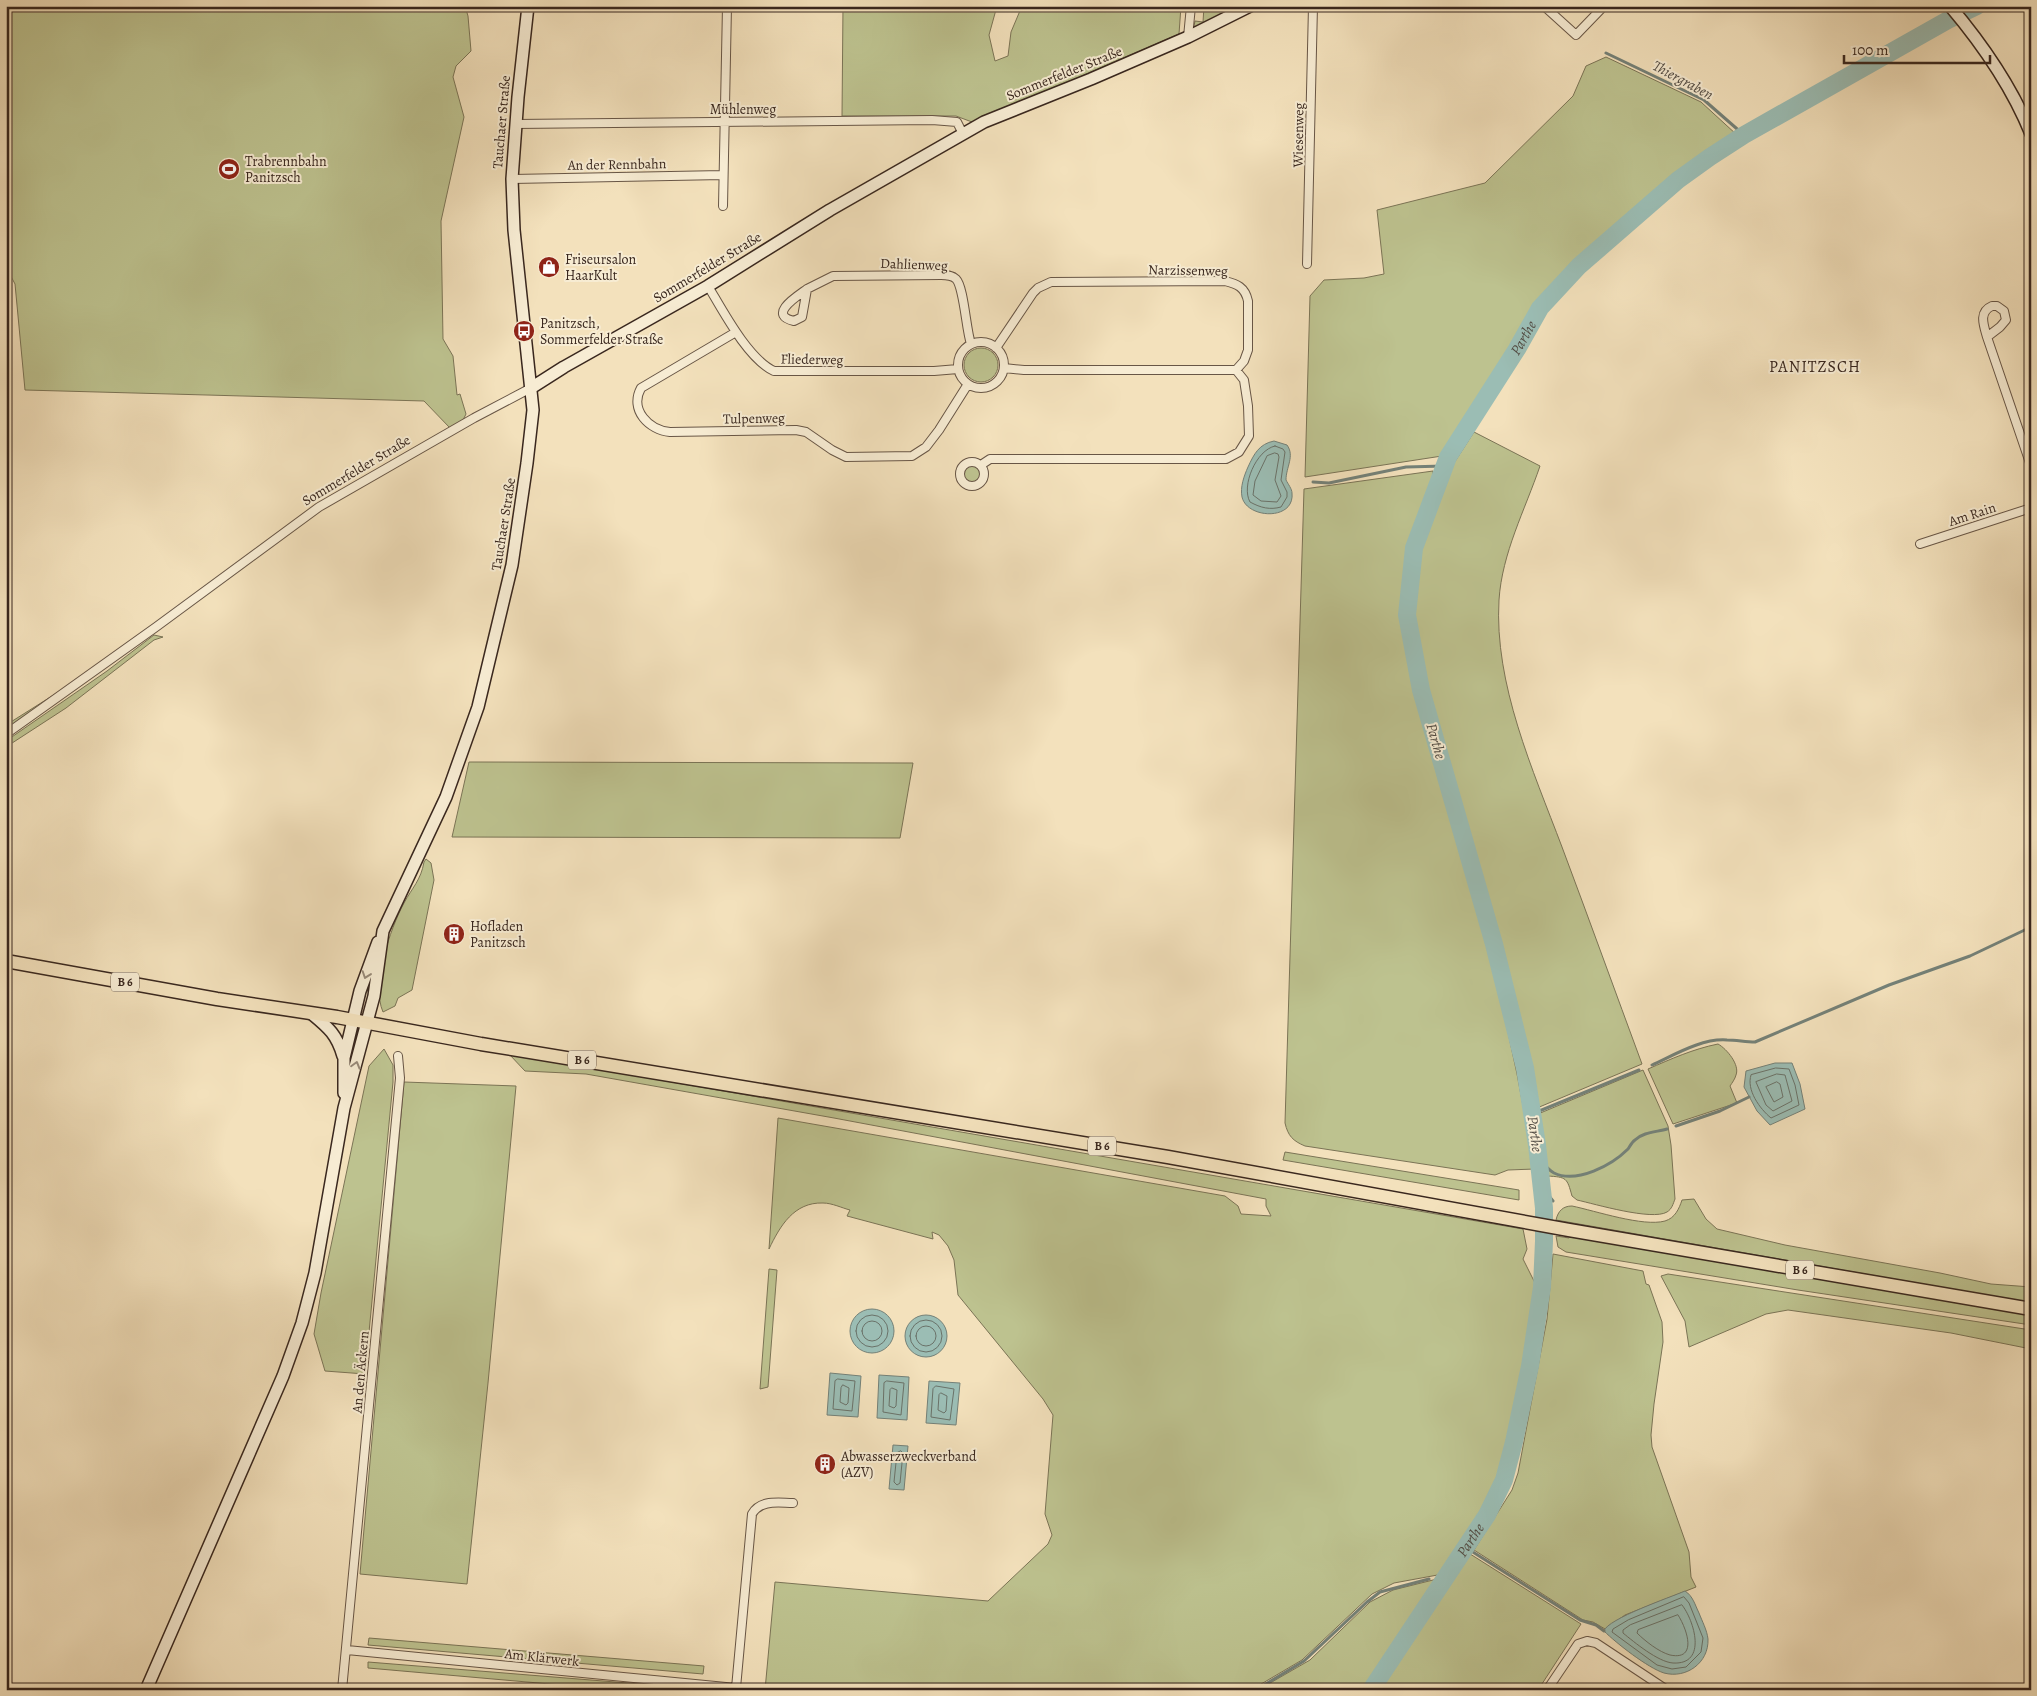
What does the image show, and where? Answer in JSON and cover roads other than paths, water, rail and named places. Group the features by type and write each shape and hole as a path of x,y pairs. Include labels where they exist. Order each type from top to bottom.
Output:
{"main road":[{"name":"B 6","path":"6,961 353,1020 480,1044 1168,1158 1569,1230 2031,1309"}],"street":[{"name":"Tauchaer Straße","path":"344,1108 374,996 383,931 446,797 478,707 512,565 531,435 532,410 514,230 512,179 515,124 528,6"},
{"path":"723,206 722,174 727,6"},
{"path":"1188,37 1191,6"},
{"name":"Sommerfelder Straße","path":"6,734 319,507 708,286 830,210 984,122 1188,37 1250,6"},
{"name":"Wiesenweg","path":"1307,264 1313,6"},
{"path":"1544,6 1576,35 1604,6"},
{"path":"1950,6 1967,26 1995,66 2024,112 2031,134"},
{"name":"Mühlenweg","path":"515,124 932,120 957,122 964,134"},
{"name":"An der Rennbahn","path":"512,179 722,174"},
{"name":"Dahlienweg","path":"807,289 832,276 941,275 953,277 960,286 966,333 971,344"},
{"name":"Narzissenweg","path":"996,348 1033,293 1044,284 1062,282 1224,281 1238,285 1247,294 1248,301 1248,350 1244,361 1236,370"},
{"name":"Fliederweg","path":"708,286 736,332 759,361 774,371 934,372 958,370"},
{"name":"Tulpenweg","path":"736,332 641,388 638,393 638,407 644,420 656,429 670,432 796,430 806,432 846,457 912,456 926,447 968,384"},
{"path":"1987,338 2031,466"},
{"path":"984,342 996,348 1002,357 1004,368 998,381 990,386 976,388 962,379 958,370 959,357 964,350 971,344 984,342"},
{"path":"981,465 990,459 1226,458 1240,452 1249,436 1248,406 1244,380 1236,370 1024,370 1004,368"},
{"name":"Am Rain","path":"1920,544 2031,508"},
{"path":"146,1690 244,1467 293,1349 315,1273 344,1108 344,1058 363,983 383,931"},
{"path":"312,1014 331,1030 339,1042 344,1058"},
{"name":"An den Äckern","path":"342,1690 400,1078 398,1056"},
{"name":"Am Klärwerk","path":"347,1650 736,1689 752,1514 756,1508 768,1502 793,1503"},
{"path":"1547,1690 1578,1644 1587,1641 1596,1643 1668,1690"}],"water":[{"path":"1274,441 1287,445 1289,449 1290,457 1286,480 1292,491 1291,502 1286,509 1279,512 1261,513 1252,510 1246,504 1242,497 1242,485 1250,462 1255,454 1264,444"},
{"path":"1775,1063 1792,1063 1800,1084 1805,1109 1770,1125 1757,1111 1744,1087 1746,1071"},
{"path":"872,1309 884,1313 890,1319 894,1331 890,1343 884,1349 872,1353 860,1349 854,1343 850,1331 854,1319 860,1313"},
{"path":"930,1315 938,1318 944,1324 947,1336 944,1348 938,1354 922,1357 914,1354 908,1348 905,1332 908,1324 914,1318"},
{"path":"830,1373 861,1376 858,1417 827,1415"},
{"path":"879,1375 909,1377 907,1420 877,1418"},
{"path":"929,1381 960,1383 956,1425 926,1423"},
{"path":"893,1445 908,1446 904,1490 889,1489"},
{"path":"1685,1591 1690,1595 1695,1604 1706,1629 1708,1639 1705,1655 1695,1667 1688,1671 1672,1674 1657,1670 1632,1655 1604,1631 1608,1626 1627,1615"}],"waterway":[{"name":"Parthe","path":"1371,1690 1487,1515 1504,1480 1530,1366 1542,1287 1544,1241 1544,1208 1537,1145 1525,1068 1494,944 1421,690 1407,615 1414,548 1448,457 1517,349 1540,308 1579,266 1678,180 1710,157 1744,135 1948,20 1977,6"},
{"name":"Thiergraben","path":"1606,53 1704,100 1744,135"},
{"path":"1313,482 1329,483 1406,467 1444,466"},
{"path":"1652,1065 1698,1044 1718,1040 1755,1042 1889,985 1970,956 2031,927"},
{"path":"1532,1114 1639,1070"},
{"path":"1676,1126 1720,1111 1749,1097"},
{"path":"1538,1157 1554,1173 1563,1176 1583,1174 1604,1167 1613,1161 1628,1149 1638,1137 1667,1129"},
{"path":"1541,1186 1553,1201"},
{"path":"1465,1547 1580,1620 1596,1625 1604,1631"},
{"name":"Parthe","path":"1440,1576 1447,1575"},
{"path":"1256,1690 1304,1661 1380,1592 1429,1579"}],"place":[{"name":"Trabrennbahn Panitzsch","path":"229,169"},
{"name":"Friseursalon HaarKult","path":"549,267"},
{"name":"Panitzsch, Sommerfelder Straße","path":"524,331"},
{"name":"Hofladen Panitzsch","path":"454,934"},
{"name":"Abwasserzweckverband (AZV)","path":"825,1464"}],"district":[{"name":"PANITZSCH","path":"1815,366"}]}
